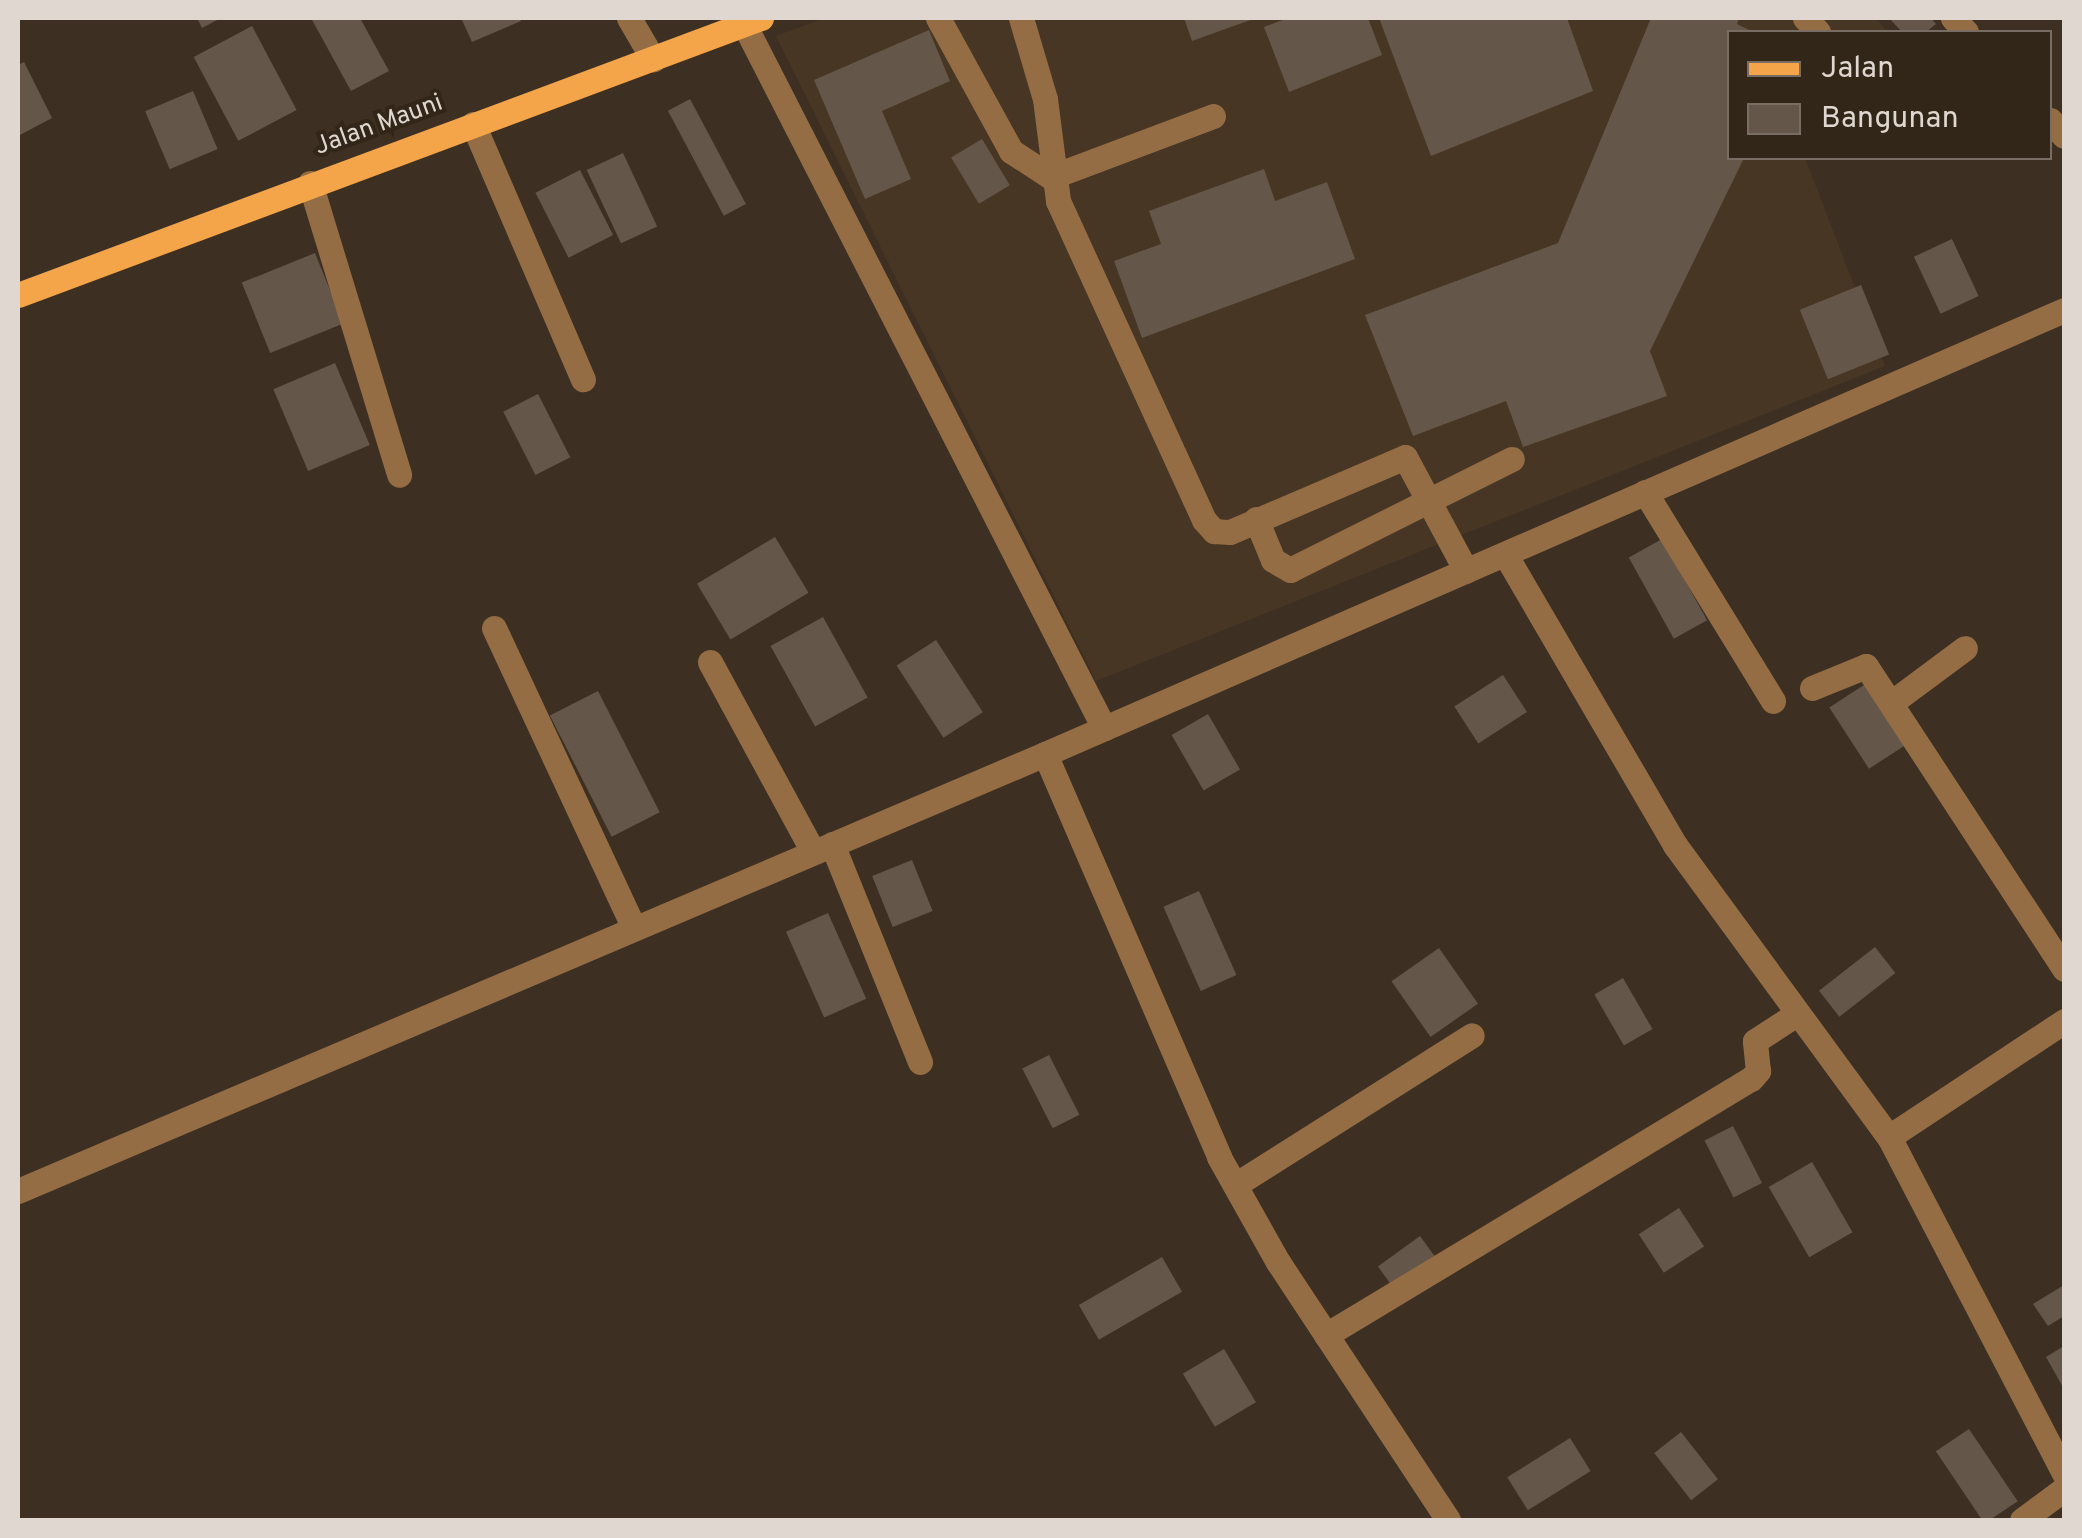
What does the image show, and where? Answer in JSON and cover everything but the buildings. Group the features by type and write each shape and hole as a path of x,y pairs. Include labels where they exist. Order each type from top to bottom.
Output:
{"main road":[{"name":"Jalan Mauni","path":"18,295 752,21"}],"street":[{"path":"629,18 652,59"},
{"path":"938,18 1011,150 1051,177"},
{"path":"1021,18 1045,100 1051,177 1204,520 1214,531 1230,532 1405,457 1434,502 1466,571"},
{"path":"752,21 1104,728"},
{"path":"1051,177 1212,116"},
{"path":"473,124 583,379"},
{"path":"310,183 399,474"},
{"path":"18,1191 1045,754 2062,314"},
{"path":"1256,519 1274,560 1290,570 1434,502 1512,459"},
{"path":"1646,492 1773,701"},
{"path":"1505,554 1675,845 1795,1015 1889,1137 2064,1473"},
{"path":"494,628 634,928"},
{"path":"1891,704 1965,648"},
{"path":"710,662 823,848 920,1062"},
{"path":"1812,688 1866,666 2064,969"},
{"path":"1045,754 1236,1185 1326,1335 1448,1520"},
{"path":"1326,1335 1751,1078 1758,1071 1755,1040 1795,1015"},
{"path":"1889,1137 2064,1021"},
{"path":"1236,1185 1472,1035"},
{"path":"2022,1520 2064,1489"}],"shaded area":[{"path":"825,18 1876,18 1885,30 1727,30 1727,160 1806,160 1885,366 1096,681 776,36"}]}
